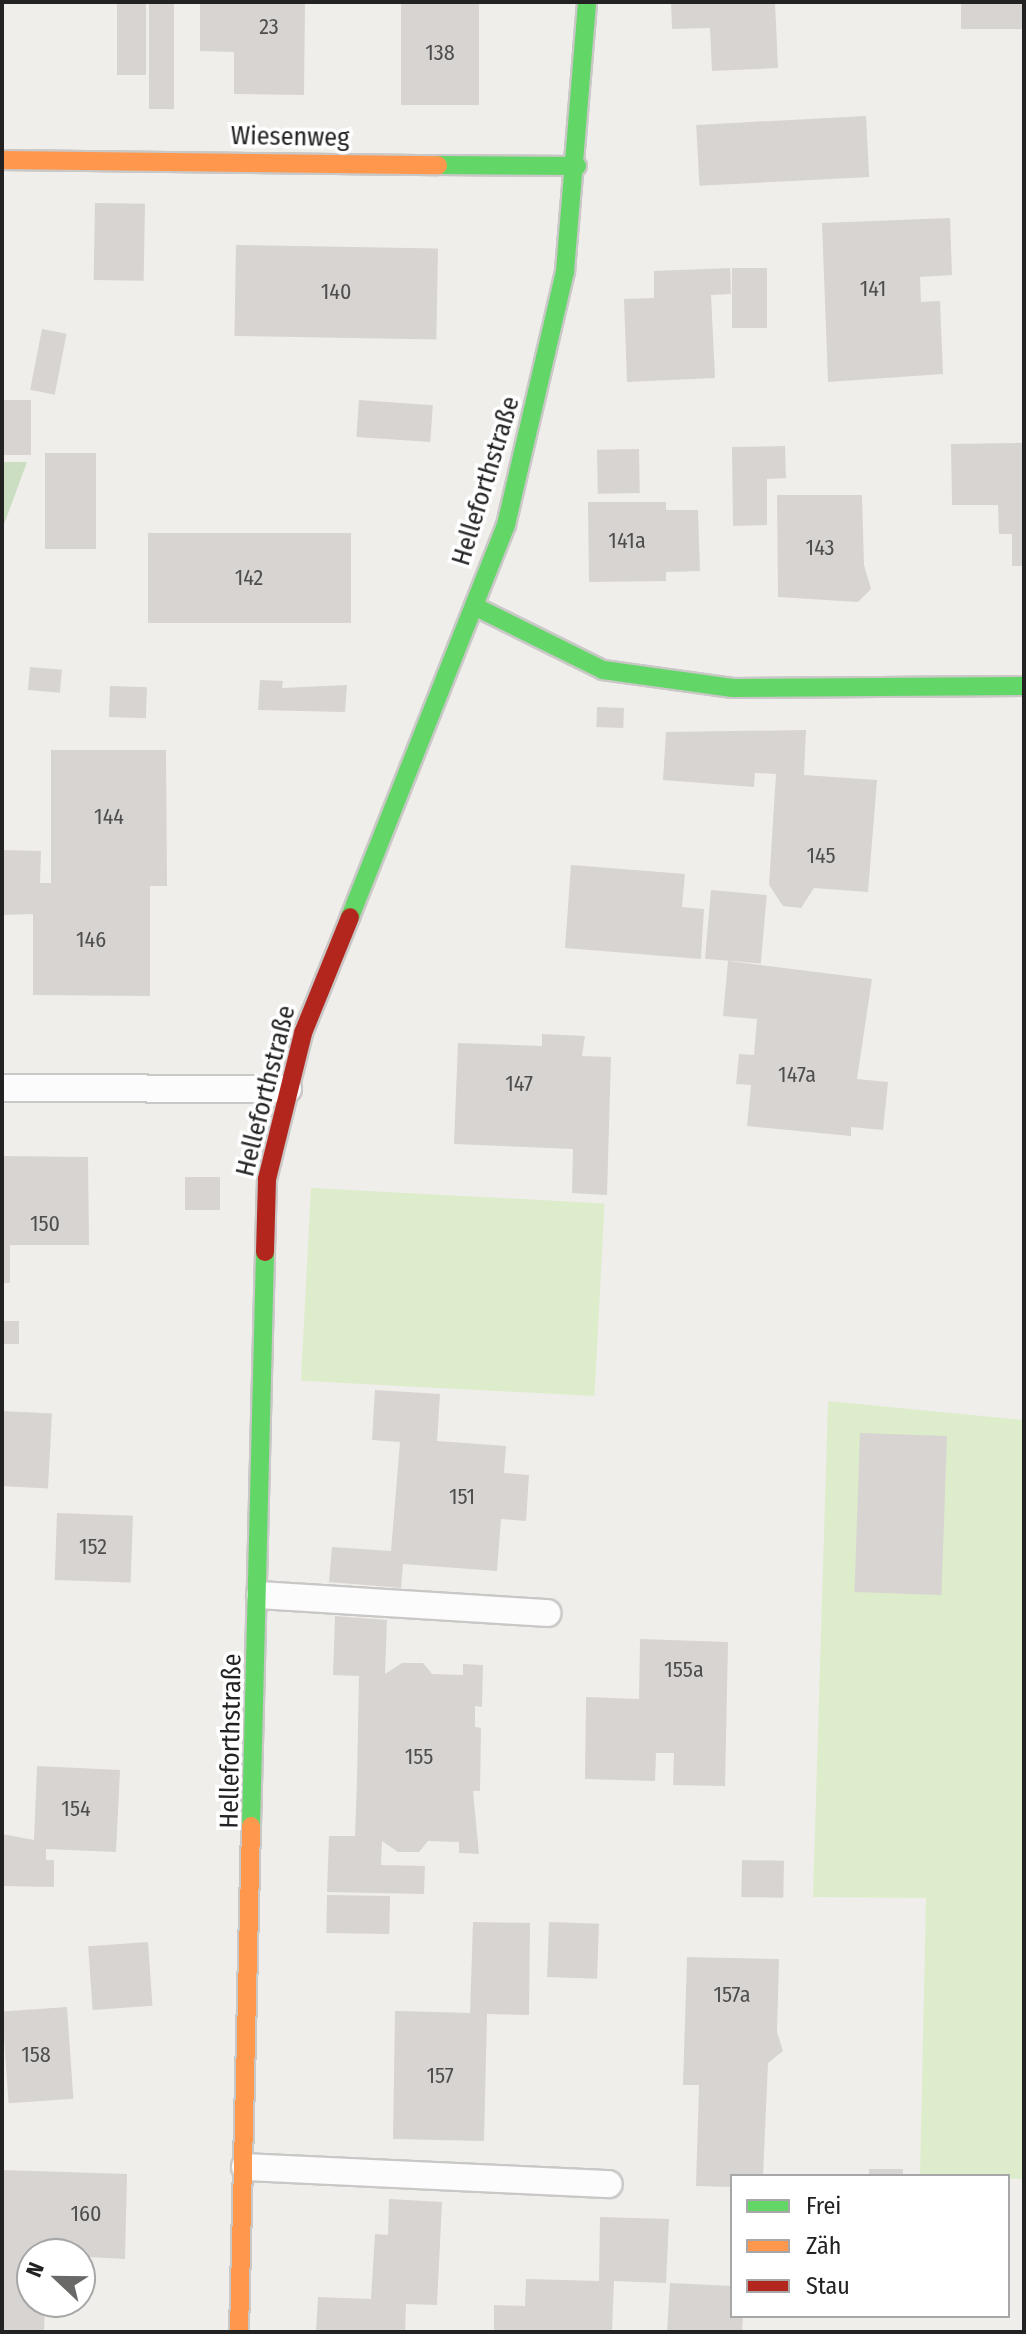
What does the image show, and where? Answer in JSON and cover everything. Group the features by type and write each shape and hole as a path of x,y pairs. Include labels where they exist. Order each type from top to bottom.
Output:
{"street":[{"name":"Helleforthstraße","path":"239,2332 260,1595 267,1179 303,1033 506,525 538,404 565,271 577,166 587,2"},
{"name":"Wiesenweg","path":"2,160 577,166"},
{"path":"474,606 603,670 733,688 1024,686"}],"lane":[{"path":"2,1088 288,1089"},
{"path":"260,1595 547,1613"},
{"path":"245,2167 609,2184"}],"green space":[{"path":"2,462 27,462 2,530"},
{"path":"311,1188 605,1203 594,1396 301,1381"},
{"path":"828,1401 1024,1420 1024,2179 1010,2179 1010,2174 920,2174 926,1898 813,1897"}],"building":[{"path":"117,2 146,2 146,75 117,75"},
{"path":"149,2 174,2 174,109 149,109"},
{"path":"200,2 305,2 304,95 234,94 234,52 200,51"},
{"path":"401,2 479,2 479,105 401,105"},
{"path":"671,2 775,2 778,68 712,71 710,28 672,29"},
{"path":"961,2 1024,2 1024,29 961,29"},
{"path":"866,116 869,177 699,186 696,125"},
{"path":"95,203 145,204 144,281 94,280"},
{"path":"950,218 952,275 920,277 921,302 940,301 943,374 828,382 822,223"},
{"path":"236,245 438,249 436,340 234,336"},
{"path":"730,268 731,294 711,295 715,378 627,382 624,299 654,298 654,271"},
{"path":"732,268 767,268 767,328 732,328"},
{"path":"42,329 67,334 55,395 30,390"},
{"path":"2,400 31,400 31,455 2,455"},
{"path":"359,400 433,405 430,442 356,437"},
{"path":"1024,443 1024,566 1012,566 1012,534 999,534 998,505 952,505 951,444"},
{"path":"785,446 786,478 767,479 767,525 733,526 732,447"},
{"path":"639,449 640,493 598,494 597,450"},
{"path":"45,453 96,453 96,549 45,549"},
{"path":"777,495 862,495 864,565 871,589 858,602 778,597"},
{"path":"588,502 666,502 666,510 698,510 700,571 666,572 666,581 589,582"},
{"path":"148,533 351,533 351,623 148,623"},
{"path":"30,667 62,670 60,693 28,690"},
{"path":"260,680 283,681 282,688 347,685 345,712 258,710"},
{"path":"110,686 147,687 146,718 109,717"},
{"path":"597,707 624,708 623,728 596,727"},
{"path":"806,730 804,775 877,780 868,892 814,888 801,908 783,906 769,885 776,774 755,773 754,787 663,780 666,732"},
{"path":"51,750 166,750 167,886 150,886 150,996 33,995 33,914 2,915 2,850 41,851 40,883 51,883"},
{"path":"571,865 685,874 682,907 704,909 701,959 565,948"},
{"path":"711,890 767,895 761,964 705,959"},
{"path":"728,961 872,979 857,1079 888,1082 883,1130 851,1127 851,1136 747,1126 751,1085 736,1084 739,1054 754,1055 757,1019 723,1016"},
{"path":"542,1034 585,1036 582,1056 611,1057 607,1195 572,1193 573,1149 454,1144 458,1043 542,1046"},
{"path":"2,1156 88,1157 89,1245 10,1245 10,1283 2,1283"},
{"path":"185,1177 220,1177 220,1210 185,1210"},
{"path":"2,1321 19,1321 19,1344 2,1344"},
{"path":"375,1390 440,1394 437,1441 506,1446 504,1473 529,1475 526,1521 501,1519 497,1571 403,1564 401,1588 329,1582 332,1547 391,1551 400,1442 372,1440"},
{"path":"2,1411 52,1414 48,1489 2,1486"},
{"path":"860,1433 947,1436 941,1595 854,1592"},
{"path":"57,1513 133,1516 131,1583 55,1580"},
{"path":"335,1616 387,1620 385,1674 402,1663 423,1663 432,1674 463,1675 463,1664 483,1665 482,1707 475,1706 475,1727 481,1728 480,1791 473,1791 479,1854 459,1853 459,1842 428,1841 419,1852 398,1852 382,1841 381,1865 425,1866 424,1894 327,1892 329,1836 355,1836 357,1779 359,1676 333,1675"},
{"path":"640,1639 728,1642 725,1786 673,1785 674,1753 656,1753 655,1781 585,1779 586,1697 639,1699"},
{"path":"37,1766 120,1770 116,1852 46,1849 46,1860 54,1860 54,1887 2,1886 2,1834 34,1840"},
{"path":"742,1860 784,1861 783,1898 741,1897"},
{"path":"327,1895 390,1896 389,1934 326,1933"},
{"path":"473,1922 530,1923 529,2015 487,2014 484,2141 393,2139 395,2011 470,2013"},
{"path":"549,1922 599,1924 597,1979 547,1977"},
{"path":"148,1942 152,2006 93,2010 88,1946"},
{"path":"687,1957 779,1959 777,2032 783,2051 768,2063 763,2174 730,2174 730,2187 696,2186 699,2085 683,2085"},
{"path":"67,2007 73,2099 9,2103 2,2012"},
{"path":"869,2169 903,2169 903,2174 869,2174"},
{"path":"2,2170 127,2174 125,2259 96,2257 96,2238 16,2238 16,2318 44,2318 44,2332 2,2332"},
{"path":"389,2199 442,2202 437,2305 406,2304 405,2332 316,2332 318,2297 371,2299 375,2234 388,2235"},
{"path":"600,2217 669,2219 666,2283 614,2281 612,2332 494,2332 494,2305 525,2306 526,2279 599,2281"},
{"path":"670,2283 730,2286 730,2318 743,2318 742,2332 667,2332"}],"traffic: fast":[{"path":"350,917 506,525 565,271 587,2"},
{"path":"438,165 577,166"},
{"path":"474,606 603,670 733,688 1024,686"},
{"path":"251,1826 265,1252"}],"traffic: slow":[{"path":"2,160 438,165"},
{"path":"239,2332 251,1826"}],"traffic: jam":[{"path":"265,1252 267,1179 303,1033 350,917"}]}
